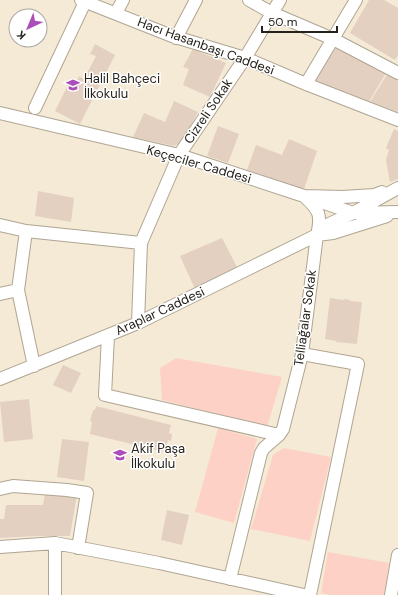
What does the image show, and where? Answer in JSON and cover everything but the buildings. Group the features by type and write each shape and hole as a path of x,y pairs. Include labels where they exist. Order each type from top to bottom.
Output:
{"street":[{"path":"116,14 123,0"},
{"path":"176,38 196,0"},
{"path":"249,0 272,13 333,39 398,73"},
{"name":"Cizreli Sokak","path":"138,323 141,243 178,155 245,58 280,0"},
{"path":"306,84 356,0"},
{"path":"35,108 83,1"},
{"name":"Hacı Hasanbaşı Caddesi","path":"83,1 176,38 245,58 398,120"},
{"name":"Keçeciler Caddesi","path":"0,113 178,155 304,196 343,197 374,195 398,187"},
{"name":"Araplar Caddesi","path":"0,379 138,323 317,235 329,224 353,213 398,187"},
{"path":"304,196 353,213 398,212"},
{"name":"Telliağalar Sokak","path":"279,436 283,429 302,354 317,235 320,224 319,214 314,205 304,196"},
{"name":"Araplar Caddesi","path":"317,235 333,233 398,212"},
{"path":"0,225 26,231 141,243"},
{"path":"26,231 18,290 34,366"},
{"path":"0,294 18,290"},
{"path":"108,336 105,395 279,436"},
{"path":"302,354 358,364 310,595"},
{"path":"230,579 261,453 264,448 279,436"},
{"path":"0,489 12,486 87,493 78,548"},
{"path":"0,547 55,544 159,563 304,595"},
{"path":"55,544 55,595"},
{"path":"391,595 398,555"}],"shaded area":[{"path":"176,358 282,377 267,427 162,400 160,368"},
{"path":"218,428 257,439 234,523 195,512"},
{"path":"284,448 331,457 310,541 251,529 273,455"},
{"path":"328,552 389,563 384,595 331,595 321,593"}],"place":[{"name":"Halil Bahçeci İlkokulu","path":"73,85"},
{"name":"Akif Paşa İlkokulu","path":"120,455"}]}
